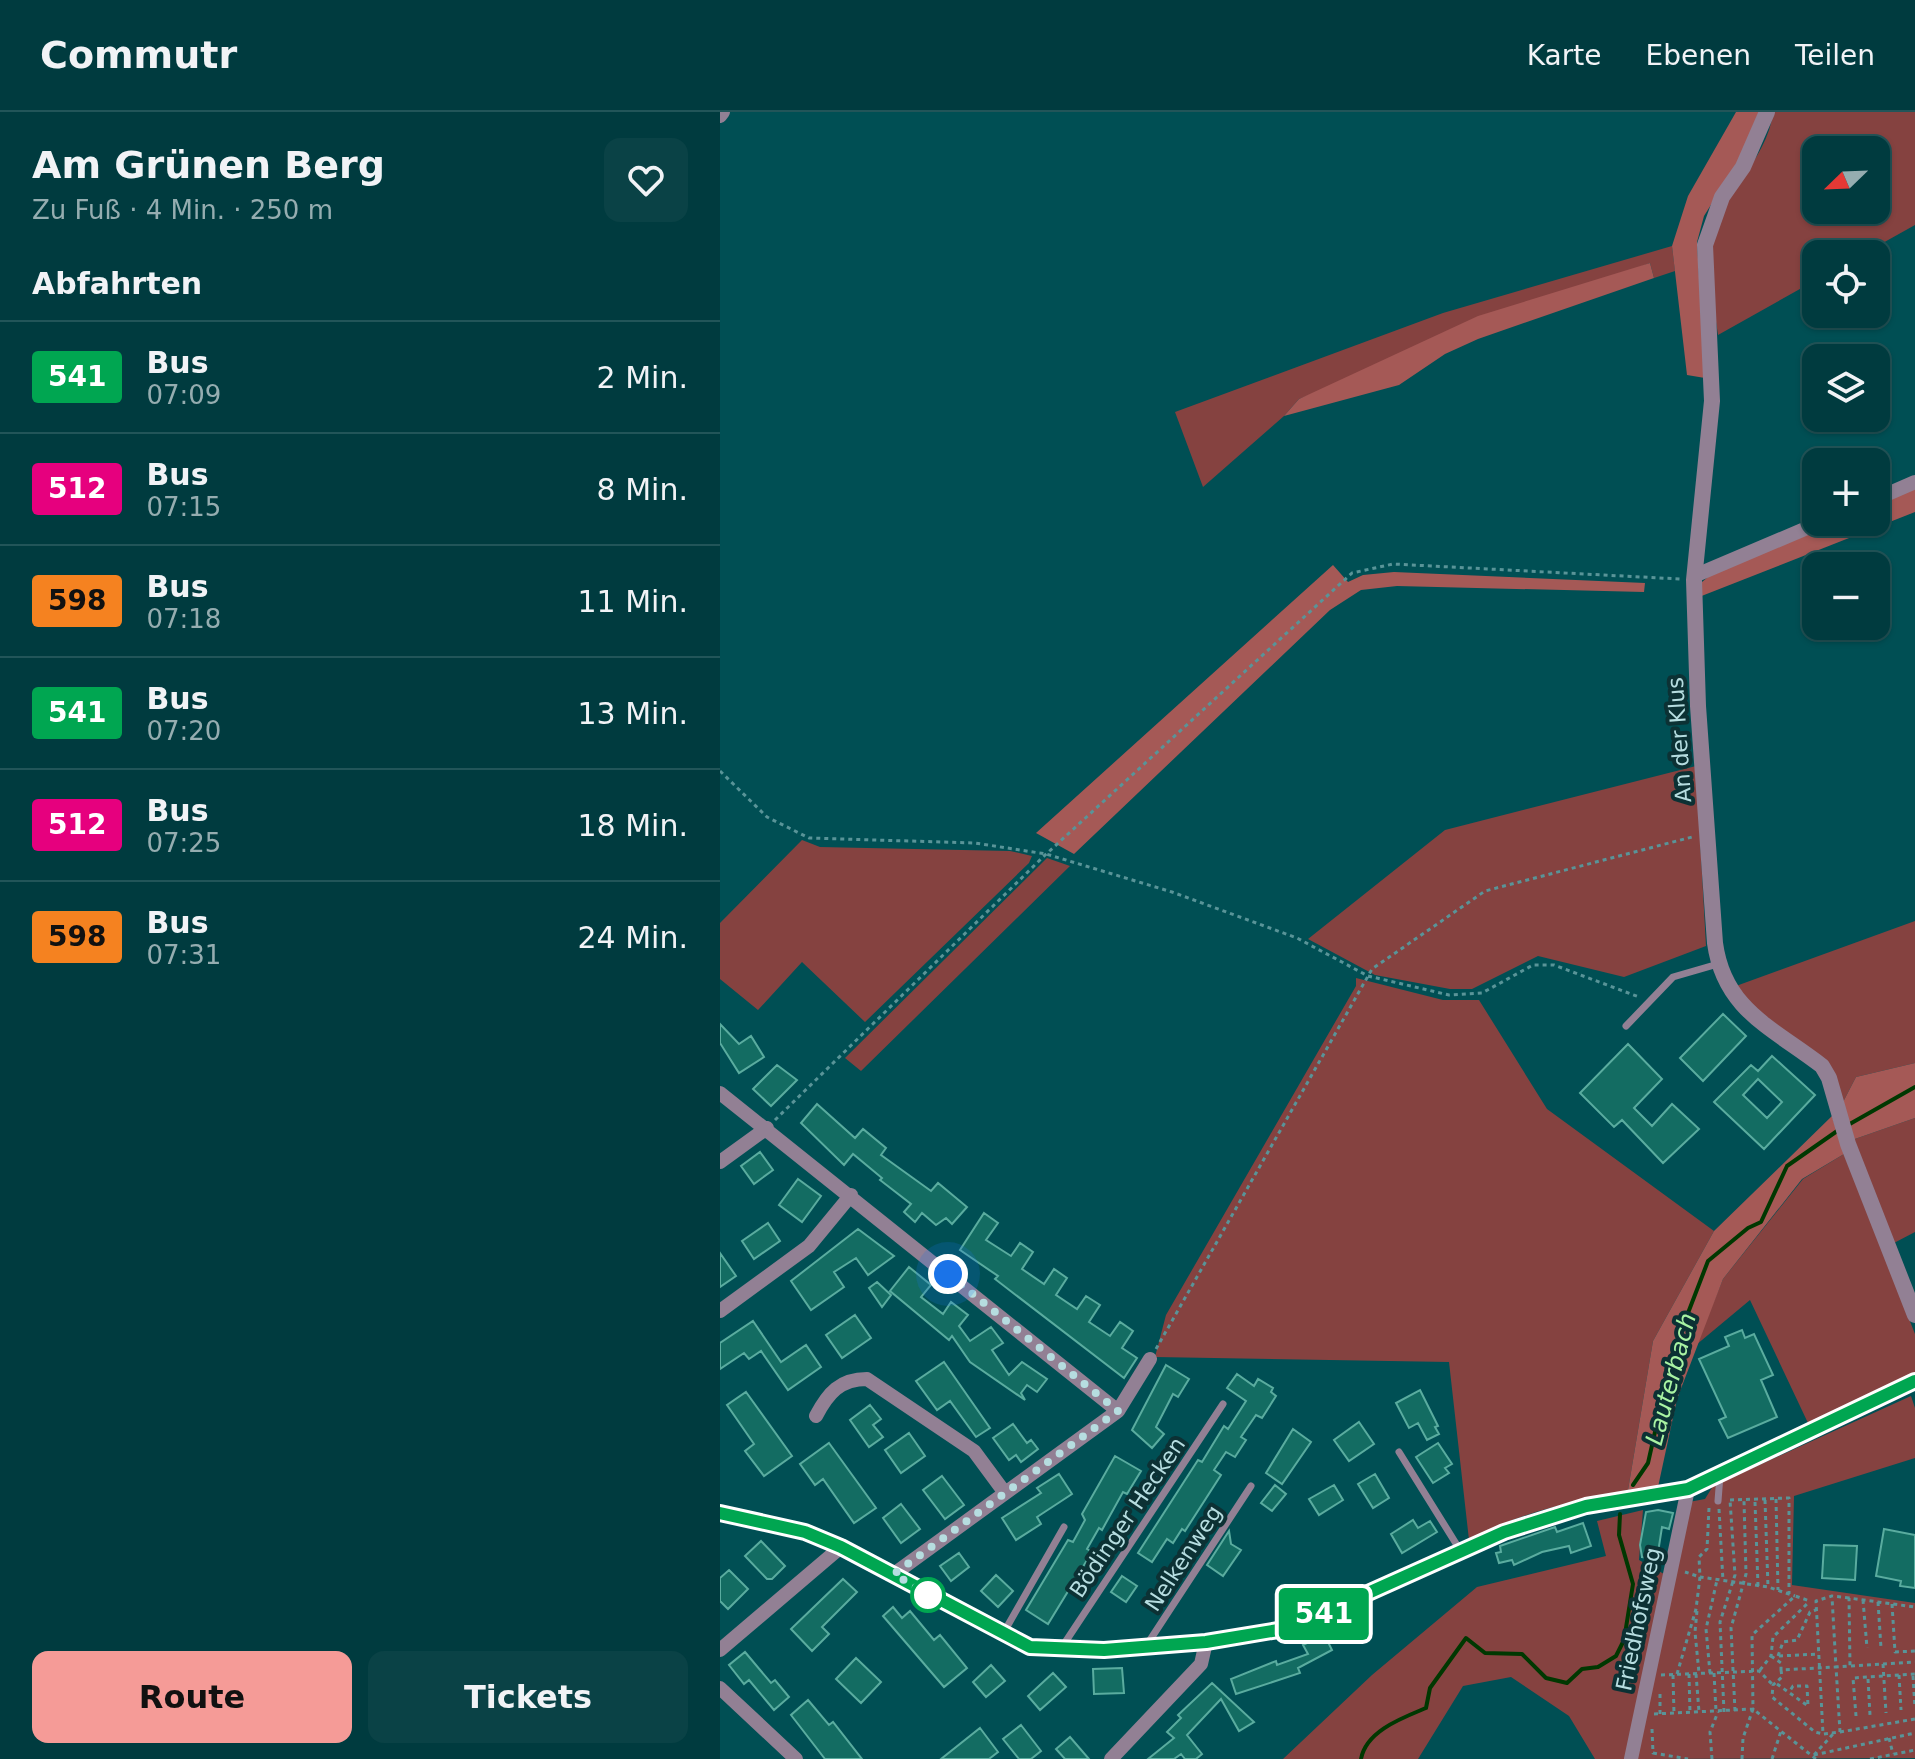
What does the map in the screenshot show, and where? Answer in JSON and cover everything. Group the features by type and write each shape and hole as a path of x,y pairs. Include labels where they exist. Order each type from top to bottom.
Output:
{"street":[{"name":"An der Klus","path":"1767,112 1743,167 1722,197 1705,245 1712,401 1694,578 1707,833 1718,964 1737,1000 1822,1066 1829,1078 1848,1144 1915,1315"},
{"path":"1890,493 1915,482"},
{"path":"1694,578 1802,530"},
{"path":"720,1093 1118,1411"},
{"path":"720,1162 767,1128"},
{"path":"720,1311 809,1246 851,1195"},
{"path":"894,1574 1118,1411 1150,1359"},
{"path":"816,1416 828,1393 850,1379 867,1379 974,1451 1005,1493"},
{"path":"720,1513 805,1532 841,1547 1030,1647 1145,1648 1206,1642 1290,1628 1460,1550 1586,1506 1688,1489 1915,1381"},
{"name":"Friedhofsweg","path":"1631,1759 1688,1489"},
{"path":"720,1650 841,1547"},
{"path":"1111,1759 1201,1664 1206,1642"},
{"path":"720,1688 796,1759"}],"lane":[{"path":"1626,1026 1673,977 1718,964"},
{"name":"Bödinger Hecken","path":"1061,1649 1223,1404"},
{"path":"1399,1452 1460,1550"},
{"path":"1718,1501 1720,1472"},
{"name":"Nelkenweg","path":"1145,1648 1251,1486"},
{"path":"1003,1634 1064,1527"}],"path":[{"path":"767,1128 1046,854 1352,573 1393,564 1694,578"},
{"path":"720,771 767,817 809,838 975,843 1046,854 1172,892 1297,938 1368,976 1449,995 1482,993 1533,965 1554,965 1650,1001"},
{"path":"1150,1359 1372,969 1485,891 1707,833"},
{"path":"1699,1712 1696,1609 1699,1557 1707,1549 1709,1501 1789,1498 1792,1595 1752,1635 1750,1672 1753,1709 1743,1738 1742,1759"},
{"path":"1776,1499 1778,1590"},
{"path":"1724,1712 1720,1622 1730,1582 1735,1575 1730,1500"},
{"path":"1735,1711 1731,1628 1746,1574 1744,1500"},
{"path":"1755,1500 1758,1586"},
{"path":"1765,1500 1768,1587"},
{"path":"1712,1759 1710,1732 1717,1712 1706,1629 1720,1581 1718,1501"},
{"path":"1683,1571 1720,1581 1768,1587 1810,1601 1832,1596 1915,1607"},
{"path":"1832,1596 1840,1732"},
{"path":"1849,1598 1850,1666"},
{"path":"1863,1600 1867,1648"},
{"path":"1654,1676 1759,1671 1771,1656 1773,1637 1810,1601"},
{"path":"1816,1601 1823,1734"},
{"path":"1878,1602 1881,1648"},
{"path":"1892,1604 1895,1652 1915,1651"},
{"path":"1674,1714 1675,1675 1696,1609"},
{"path":"1773,1637 1783,1642 1797,1640 1810,1612 1816,1610"},
{"path":"1783,1642 1778,1658 1781,1670 1772,1697 1815,1732 1840,1732 1915,1719"},
{"path":"1771,1656 1819,1654"},
{"path":"1781,1670 1915,1662"},
{"path":"1883,1664 1886,1713"},
{"path":"1759,1671 1808,1706 1807,1686 1793,1686 1789,1692"},
{"path":"1689,1674 1690,1713"},
{"path":"1856,1716 1853,1678 1914,1674 1915,1708"},
{"path":"1899,1675 1901,1710"},
{"path":"1868,1677 1870,1715"},
{"path":"1648,1715 1753,1709 1815,1757"},
{"path":"1652,1728 1656,1756 1661,1753"},
{"path":"1772,1759 1781,1731"},
{"path":"1815,1757 1830,1736 1840,1732"},
{"path":"1815,1757 1915,1733"},
{"path":"1889,1738 1893,1754"},
{"path":"1870,1759 1915,1750"},
{"path":"1661,1753 1686,1759"},
{"path":"1661,1753 1663,1759"}],"shaded area":[{"path":"1736,112 1759,112 1738,161 1704,216 1697,242 1705,378 1687,375 1672,246 1688,196"},
{"path":"1773,112 1915,112 1915,225 1888,240 1802,240 1802,288 1718,335 1710,269 1715,229 1762,147"},
{"path":"1672,246 1675,271 1654,278 1650,263 1299,399 1203,487 1175,412 1443,313"},
{"path":"1650,263 1654,278 1478,339 1445,354 1399,385 1284,416 1299,399 1478,316"},
{"path":"1915,488 1915,512 1890,522 1890,498"},
{"path":"1802,535 1854,536 1813,552 1802,552 1802,556 1699,597 1702,582 1714,572"},
{"path":"1333,565 1348,582 1363,575 1394,572 1645,583 1644,592 1397,586 1361,590 1330,610 1074,854 1036,833"},
{"path":"1696,766 1706,946 1624,977 1538,956 1472,989 1450,989 1375,975 1308,939 1445,830"},
{"path":"802,840 820,847 1010,851 1032,856 1029,863 865,1022 802,962 758,1010 720,979 720,923"},
{"path":"1047,858 1070,866 861,1071 845,1058"},
{"path":"1915,921 1915,1063 1856,1077 1841,1106 1828,1062 1754,1009 1736,986"},
{"path":"1356,978 1443,1000 1479,1000 1547,1109 1714,1231 1653,1341 1628,1490 1527,1515 1469,1540 1449,1362 1155,1357 1166,1315 1356,986"},
{"path":"1915,1063 1915,1118 1852,1140 1841,1106 1856,1077"},
{"path":"1832,1116 1844,1154 1802,1179 1723,1279 1677,1399 1658,1487 1628,1490 1653,1341 1714,1231"},
{"path":"1915,1118 1915,1232 1892,1244 1852,1140"},
{"path":"1844,1154 1915,1334 1915,1373 1808,1423 1750,1300 1696,1345 1723,1279 1803,1179"},
{"path":"1911,1396 1915,1408 1915,1458 1794,1496 1792,1585 1915,1603 1915,1758 1635,1759 1689,1502 1705,1499 1713,1486"},
{"path":"1643,1510 1639,1560 1664,1574 1625,1759 1595,1759 1569,1716 1511,1677 1463,1686 1418,1759 1283,1759 1372,1675 1477,1587 1606,1556 1597,1521"}],"building":[{"path":"1723,1014 1746,1036 1703,1081 1680,1058"},
{"path":"720,1024 739,1044 751,1036 764,1057 739,1073 720,1043"},
{"path":"1628,1044 1662,1079 1634,1108 1652,1126 1672,1104 1699,1129 1663,1163 1622,1120 1614,1127 1580,1093"},
{"path":"1772,1056 1815,1095 1764,1149 1714,1102 1751,1065 1758,1071","holes":["1758,1079 1782,1102 1767,1118 1743,1095"]},
{"path":"777,1065 797,1080 771,1106 753,1089"},
{"path":"817,1104 855,1138 863,1129 886,1148 881,1155 931,1191 938,1183 967,1207 952,1224 946,1218 936,1225 922,1213 915,1222 904,1212 911,1204 880,1180 882,1178 853,1154 844,1165 801,1123"},
{"path":"760,1152 773,1170 754,1184 741,1166"},
{"path":"798,1179 821,1196 802,1222 779,1205"},
{"path":"984,1213 998,1223 986,1240 1011,1256 1020,1243 1033,1252 1022,1269 1044,1284 1054,1269 1067,1278 1056,1295 1077,1309 1086,1296 1100,1305 1089,1322 1110,1336 1120,1322 1133,1331 1122,1348 1137,1358 1124,1378 995,1279 998,1276 960,1250"},
{"path":"768,1223 780,1241 754,1259 742,1241"},
{"path":"858,1229 894,1256 868,1275 856,1258 834,1272 844,1287 811,1310 791,1281"},
{"path":"720,1253 736,1276 720,1287"},
{"path":"909,1267 931,1285 921,1297 943,1314 951,1302 968,1315 959,1326 970,1341 991,1327 1003,1343 992,1350 1009,1375 1022,1362 1047,1379 1037,1392 1027,1385 1021,1393 1025,1400 970,1362 952,1336 949,1340 890,1291"},
{"path":"877,1282 891,1295 882,1307 869,1288"},
{"path":"855,1315 871,1338 842,1358 826,1335"},
{"path":"753,1321 781,1362 806,1345 821,1367 788,1390 761,1351 749,1359 744,1353 720,1369 720,1343"},
{"path":"1742,1330 1745,1338 1754,1334 1773,1375 1761,1380 1777,1417 1728,1438 1719,1420 1726,1417 1699,1359 1729,1346 1725,1337"},
{"path":"944,1362 990,1428 976,1437 950,1401 937,1410 916,1381"},
{"path":"1166,1365 1189,1379 1178,1397 1173,1394 1156,1427 1164,1434 1152,1448 1132,1430"},
{"path":"1237,1374 1254,1386 1258,1379 1273,1388 1271,1392 1276,1396 1262,1418 1256,1415 1241,1437 1246,1440 1235,1457 1226,1452 1214,1470 1221,1475 1185,1531 1182,1529 1173,1543 1167,1539 1152,1562 1138,1553 1198,1460 1202,1462 1224,1426 1228,1429 1246,1401 1227,1388"},
{"path":"1420,1390 1438,1426 1435,1427 1439,1434 1427,1440 1418,1423 1409,1428 1396,1403"},
{"path":"746,1392 792,1456 764,1476 745,1451 754,1444 727,1405"},
{"path":"870,1405 881,1419 873,1425 883,1437 869,1447 850,1420"},
{"path":"1359,1422 1374,1444 1349,1461 1334,1440"},
{"path":"1013,1424 1027,1443 1031,1440 1038,1449 1021,1462 1016,1455 1009,1460 993,1438"},
{"path":"1293,1429 1311,1442 1282,1484 1266,1473"},
{"path":"909,1433 925,1456 901,1473 885,1450"},
{"path":"829,1443 876,1508 854,1523 823,1479 815,1485 800,1464"},
{"path":"1438,1443 1452,1464 1445,1468 1449,1473 1433,1483 1416,1457"},
{"path":"1115,1456 1141,1471 1127,1494 1123,1492 1102,1530 1099,1528 1087,1549 1092,1552 1048,1624 1026,1610 1068,1540 1073,1542 1085,1520 1082,1514"},
{"path":"1059,1474 1072,1494 1037,1517 1041,1524 1016,1540 1002,1518 1041,1493 1037,1488"},
{"path":"1375,1474 1389,1498 1373,1508 1358,1484"},
{"path":"942,1476 964,1505 945,1519 923,1490"},
{"path":"1275,1485 1286,1494 1272,1511 1261,1503"},
{"path":"1334,1485 1343,1500 1319,1515 1309,1499"},
{"path":"901,1504 920,1529 901,1543 883,1518"},
{"path":"1658,1510 1673,1513 1669,1529 1662,1527 1657,1559 1642,1557 1640,1545 1646,1512"},
{"path":"1413,1520 1418,1528 1430,1521 1437,1532 1402,1553 1391,1534"},
{"path":"1583,1523 1591,1546 1571,1553 1569,1546 1542,1552 1514,1565 1512,1560 1499,1563 1496,1553 1501,1552 1500,1546 1555,1527 1557,1532"},
{"path":"1884,1529 1915,1535 1915,1588 1900,1586 1901,1581 1876,1576"},
{"path":"1229,1531 1231,1544 1241,1550 1223,1576 1207,1565"},
{"path":"761,1541 785,1566 772,1579 767,1579 745,1556"},
{"path":"1824,1545 1857,1546 1855,1580 1822,1578"},
{"path":"959,1553 969,1567 951,1581 940,1566"},
{"path":"729,1570 748,1589 728,1609 720,1601 720,1578"},
{"path":"996,1575 1013,1591 998,1607 981,1591"},
{"path":"1122,1576 1137,1586 1126,1602 1111,1592"},
{"path":"843,1579 857,1592 822,1627 829,1634 812,1651 791,1629"},
{"path":"893,1607 902,1618 910,1611 934,1640 940,1635 967,1668 944,1687 883,1616"},
{"path":"1324,1634 1332,1650 1298,1668 1300,1673 1236,1694 1231,1679 1276,1661 1277,1665 1308,1654 1303,1645"},
{"path":"745,1652 771,1683 775,1680 789,1697 774,1710 749,1680 744,1684 729,1665"},
{"path":"856,1658 881,1682 861,1703 836,1679"},
{"path":"991,1665 1005,1681 986,1697 973,1682"},
{"path":"1122,1668 1124,1693 1094,1694 1093,1669"},
{"path":"1053,1673 1066,1687 1040,1710 1028,1696"},
{"path":"1212,1683 1254,1722 1239,1731 1221,1699 1187,1735 1202,1754 1196,1759 1185,1759 1181,1754 1174,1759 1148,1759 1174,1738 1167,1732 1181,1718 1178,1715"},
{"path":"808,1700 829,1725 833,1722 862,1759 825,1759 791,1715"},
{"path":"1021,1725 1041,1751 1031,1759 1019,1759 1003,1739"},
{"path":"980,1728 998,1752 989,1759 941,1759"},
{"path":"1070,1737 1089,1759 1065,1759 1056,1749"}],"waterway":[{"name":"Lauterbach","path":"1848,1125 1915,1087"},
{"name":"Lauterbach","path":"1633,1485 1648,1463 1673,1352 1708,1261 1748,1228 1761,1222 1787,1166 1840,1129"},
{"name":"Lauterbach","path":"1361,1759 1364,1749 1377,1733 1426,1708 1430,1688 1466,1638 1485,1653 1522,1654 1546,1678 1567,1683 1582,1669 1598,1667 1616,1656 1624,1640 1633,1584 1619,1535 1620,1514"}],"bus line":[{"name":"541","path":"720,1513 805,1532 841,1547 1030,1647 1104,1650 1206,1642 1290,1628 1504,1532 1586,1506 1670,1495 1688,1489 1915,1381"}],"route":[{"path":"928,1595 894,1574 1118,1411 948,1274"}]}
